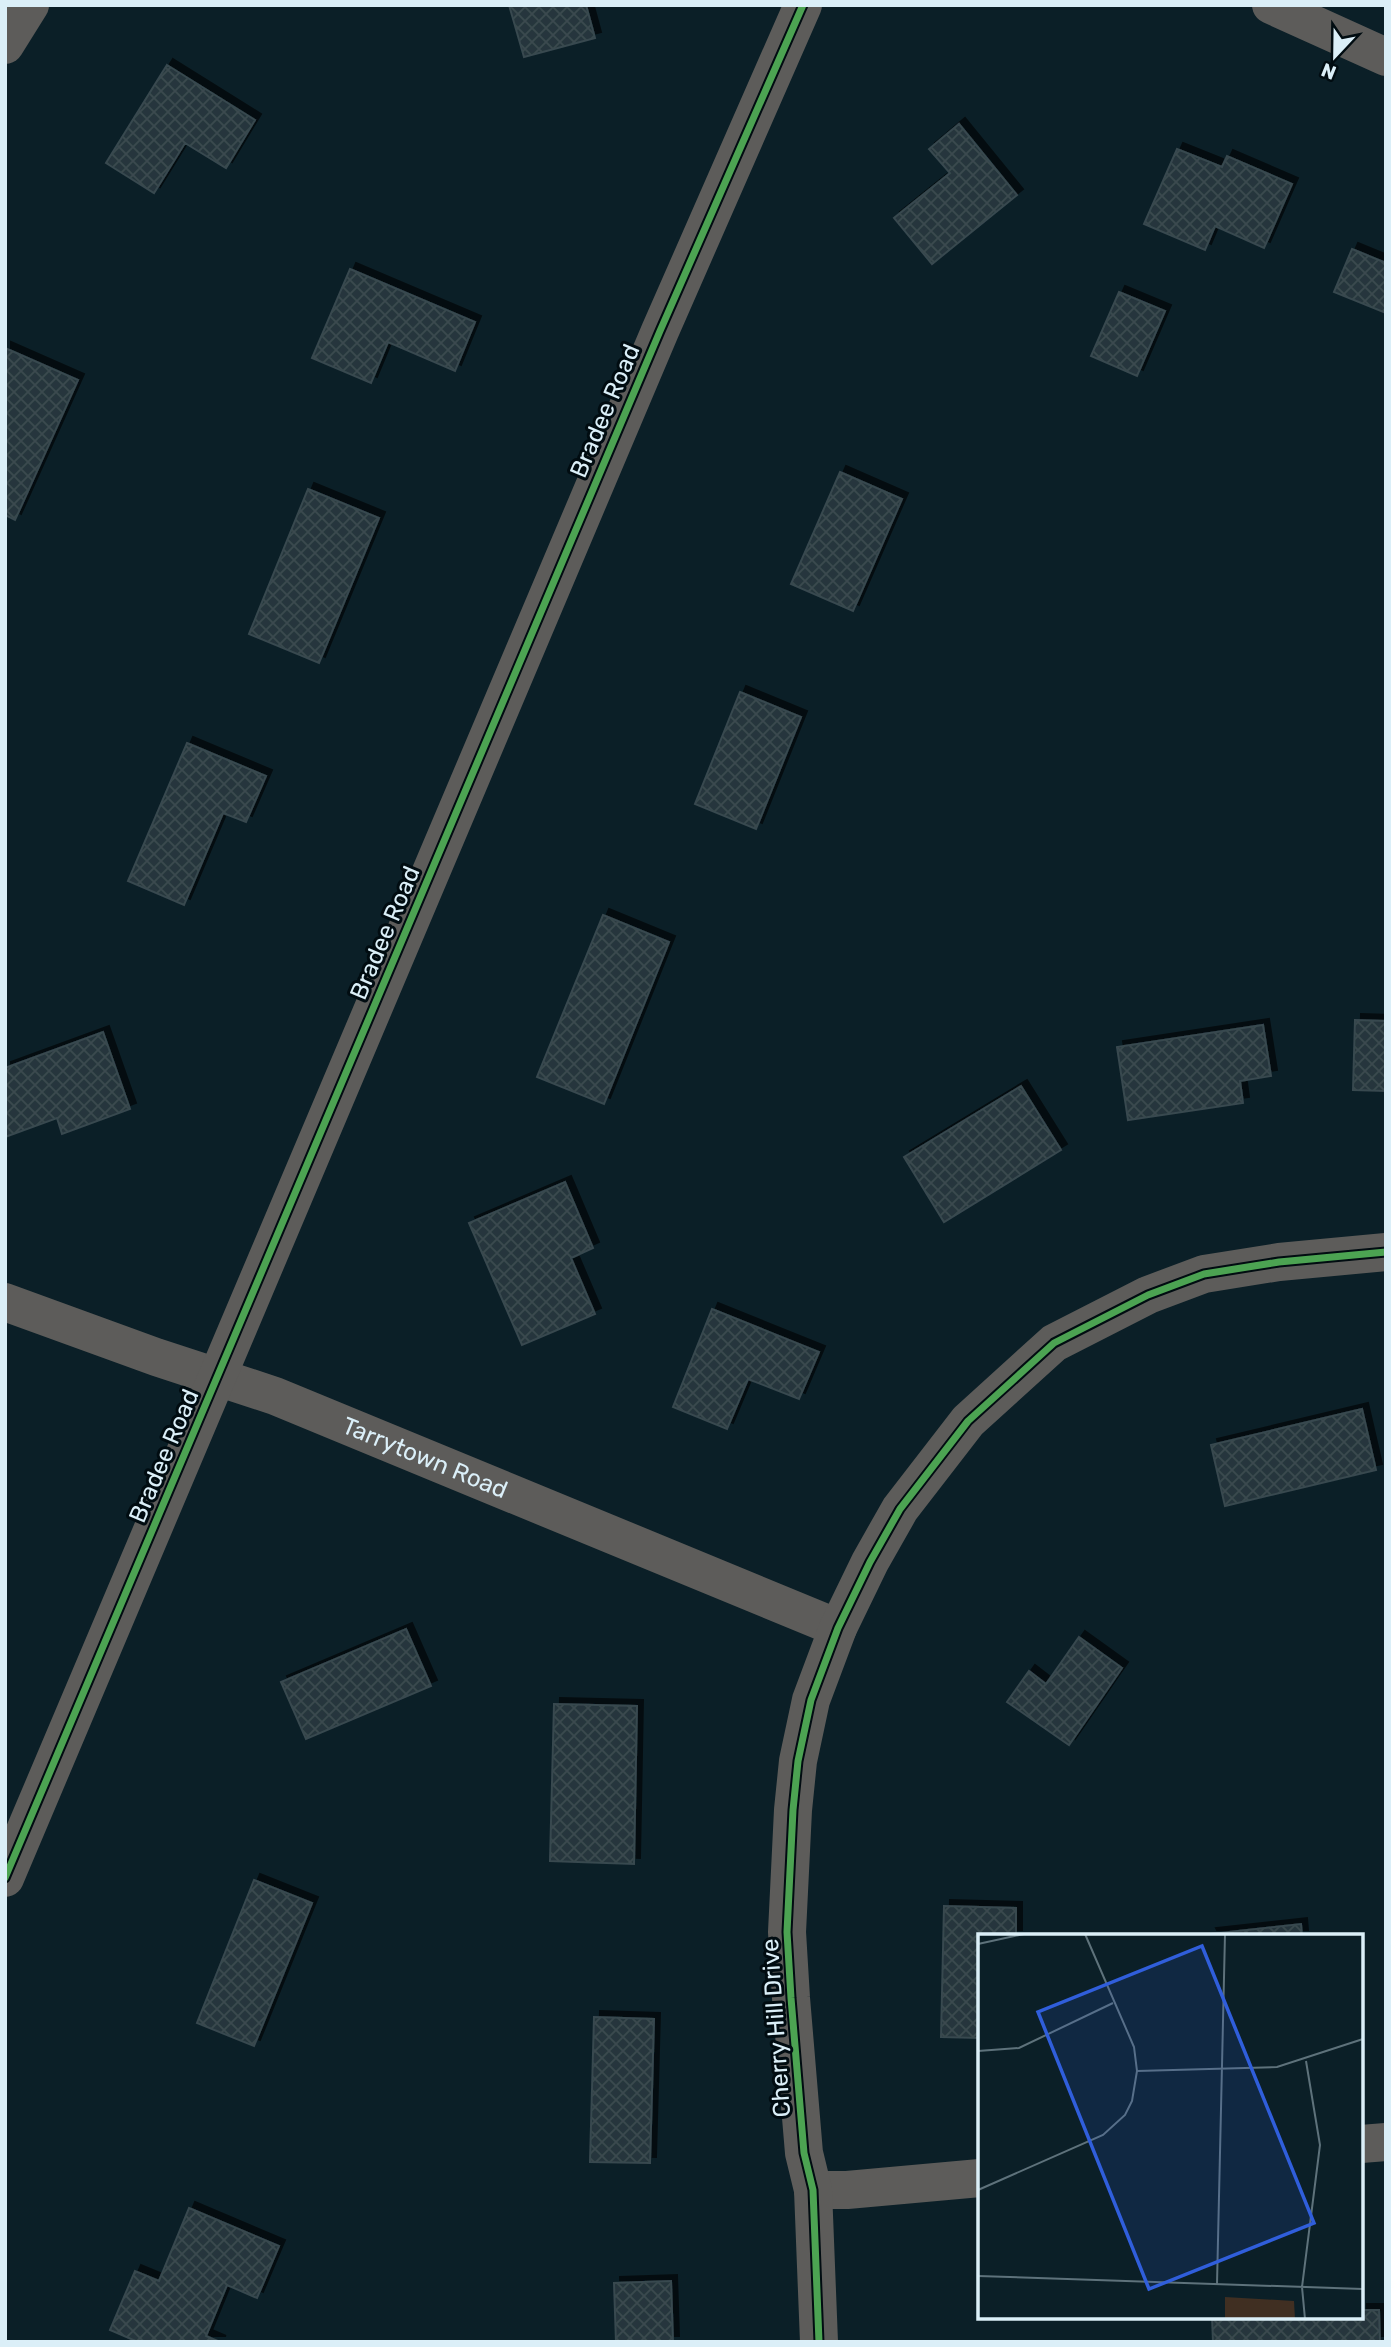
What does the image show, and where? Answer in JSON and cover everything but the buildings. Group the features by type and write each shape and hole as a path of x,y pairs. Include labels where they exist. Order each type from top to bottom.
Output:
{"street":[{"path":"5,45 30,5"},
{"name":"Bradee Road","path":"5,1878 660,331 803,5"},
{"path":"1271,5 1386,57"},
{"name":"Cherry Hill Drive","path":"819,2342 813,2190 804,2153 790,1998 787,1932 793,1810 811,1700 838,1628 870,1562 900,1509 968,1421 1054,1343 1148,1295 1204,1274 1293,1260 1386,1252"},
{"name":"Tarrytown Road","path":"5,1302 275,1396 838,1628"},
{"path":"1363,2144 1386,2142"},
{"path":"813,2190 847,2190 978,2178"}],"cycle path":[{"path":"5,1878 660,331 803,5"},
{"path":"819,2342 813,2190 804,2153 787,1932 793,1810 798,1761 811,1700 838,1628 870,1562 900,1509 968,1421 1054,1343 1148,1295 1204,1274 1279,1262 1386,1252"}]}
